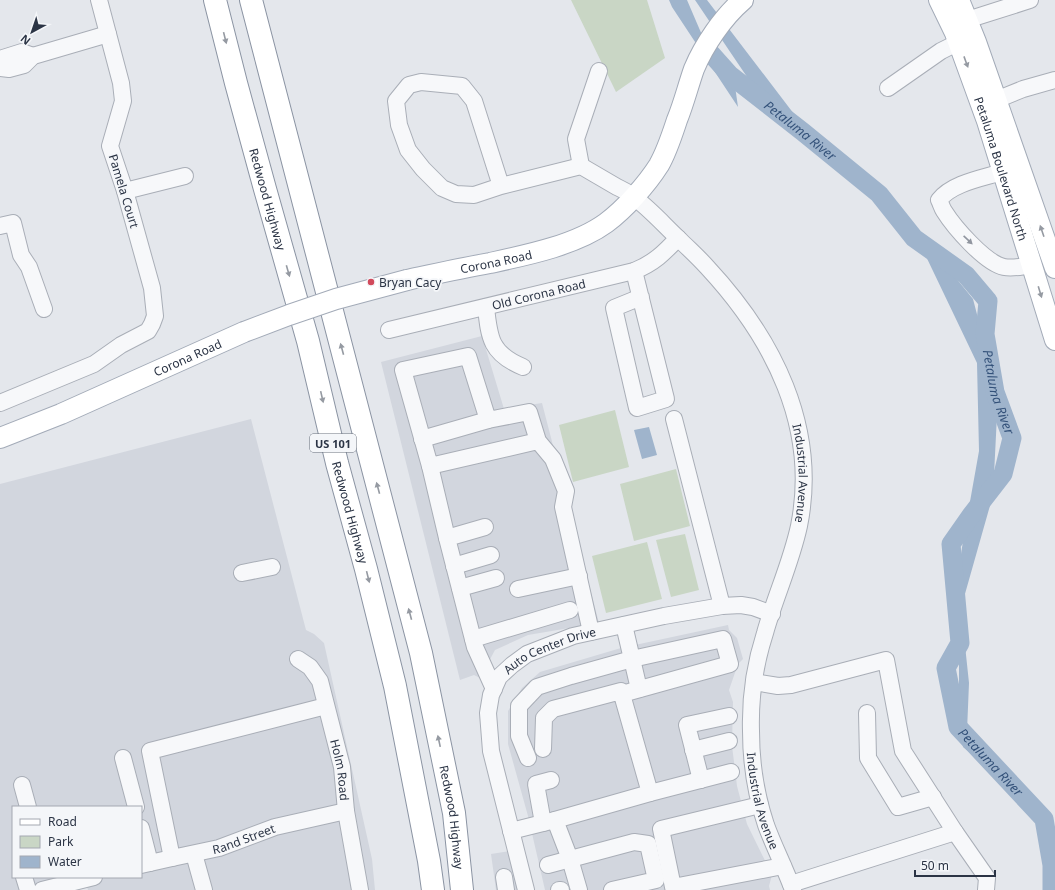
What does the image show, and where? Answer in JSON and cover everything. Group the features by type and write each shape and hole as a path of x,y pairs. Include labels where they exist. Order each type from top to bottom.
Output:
{"highway":[{"name":"Redwood Highway","path":"216,0 236,83 308,341 337,463 366,569 395,686 429,860 433,890"},
{"name":"Redwood Highway","path":"251,0 420,653 454,813 462,890"}],"main road":[{"name":"Petaluma Boulevard North","path":"939,0 959,42 987,121 1055,340"},
{"name":"Petaluma Boulevard North","path":"959,0 976,42 1055,268"},
{"name":"Corona Road","path":"0,438 68,411 244,332 289,315 336,299 407,280 527,255 590,233 606,223 634,197 660,164 695,68 705,47 719,26 737,5"}],"street":[{"name":"Pamela Court","path":"0,403 94,364 121,345 148,330 155,316 152,288 125,191 110,146 123,101 121,84 99,0"},
{"path":"967,20 1030,0"},
{"path":"0,68 9,70 24,65 33,56 108,34"},
{"path":"888,88 941,51 959,42"},
{"path":"0,61 3,58 22,52 33,56"},
{"path":"501,186 474,101 462,86 421,82 409,85 396,101 399,125 408,150 423,169 442,188 456,194 474,195 501,186 581,166 576,139 599,71"},
{"path":"996,100 1055,80"},
{"name":"Industrial Avenue","path":"581,166 634,197 678,238 730,293 750,321 766,348 782,377 793,406 800,435 804,487 802,509 792,552 760,650 754,682 751,737 755,780 760,805 773,843 792,887"},
{"path":"1002,172 969,182 951,190 943,195 939,200 943,210 962,234 990,260 1003,267 1015,268 1032,265"},
{"path":"125,191 185,176"},
{"path":"0,226 13,223 22,255 29,267 44,309"},
{"name":"Old Corona Road","path":"389,330 634,271 646,267 657,259 678,238"},
{"path":"634,271 641,297 666,399 637,408 614,308 641,297"},
{"path":"486,307 489,331 498,350 507,360 523,367"},
{"path":"488,420 468,356 403,370 430,466 475,647 494,689"},
{"path":"422,439 488,420 529,412 538,441 554,460 566,491 563,508 592,632"},
{"path":"674,419 722,606"},
{"path":"430,466 538,441"},
{"path":"447,538 485,527"},
{"path":"454,566 491,555"},
{"path":"242,574 272,567"},
{"path":"518,589 579,576"},
{"path":"460,588 496,578"},
{"name":"Auto Center Drive","path":"526,890 491,751 488,713 491,695 499,677 527,654 574,636 664,616 722,606 741,605 753,607 772,614"},
{"path":"473,639 570,610"},
{"path":"624,625 639,689"},
{"path":"528,758 519,736 518,706 538,687 571,676 632,660 723,639 730,664 622,694"},
{"name":"Holm Road","path":"298,659 310,667 320,681 342,767 346,811 360,890"},
{"path":"754,682 778,686 791,686 886,660 904,751 955,832 987,878 986,890"},
{"path":"543,749 544,718 553,709 621,691 650,793"},
{"path":"172,858 150,751 326,706"},
{"path":"867,713 868,758 898,807 933,797"},
{"path":"701,780 687,726 729,716"},
{"path":"693,750 729,741"},
{"path":"123,758 136,806"},
{"path":"511,831 731,772"},
{"path":"551,780 536,784 549,822 570,859 579,890"},
{"path":"22,785 28,806"},
{"path":"760,805 662,829 673,887 783,866"},
{"name":"Rand Street","path":"146,864 220,848 275,827 346,811"},
{"path":"792,887 955,832"},
{"path":"142,835 146,864"},
{"path":"548,865 634,842 648,844 656,880 612,890"},
{"path":"194,854 204,890"},
{"path":"24,878 28,890"},
{"path":"46,885 88,878"},
{"path":"98,878 99,890"}],"shaded area":[{"path":"482,336 504,409 542,403 599,623 528,635 495,650 480,678 474,675 460,680 381,362"},
{"path":"251,419 306,630 314,634 324,643 372,859 375,890 88,890 87,887 77,890 0,890 0,484"},
{"path":"728,625 729,630 737,638 743,659 738,664 729,690 733,702 732,746 737,786 747,824 772,875 769,886 770,890 545,890 528,816 508,744 508,711 522,688 540,672 621,648"},
{"path":"510,851 518,890 496,890 491,854"}],"green space":[{"path":"571,0 647,0 665,58 616,92"},
{"path":"615,410 629,467 573,482 559,425"},
{"path":"676,469 690,526 634,541 620,484"},
{"path":"685,534 699,590 671,597 656,540"},
{"path":"647,542 662,599 606,613 592,556"}],"water":[{"path":"669,0 687,0 702,35 735,86 738,107 672,7"},
{"path":"695,0 707,0 813,139 913,225 973,299 998,395 993,495 961,608 969,683 967,731 1018,791 1055,830 1055,874 1053,840 992,771 963,747 959,717 959,661 951,620 979,451 977,363 922,248 867,191 770,111"},
{"path":"649,427 657,455 642,459 634,430"}],"waterway":[{"name":"Petaluma River","path":"705,47 730,75 879,194 914,238 966,275 988,301 985,334 995,392 1012,438 1003,474 951,544 960,643 946,668 958,727 1044,819 1052,865 1052,890"}],"place":[{"name":"Bryan Cacy","path":"371,282"}]}
